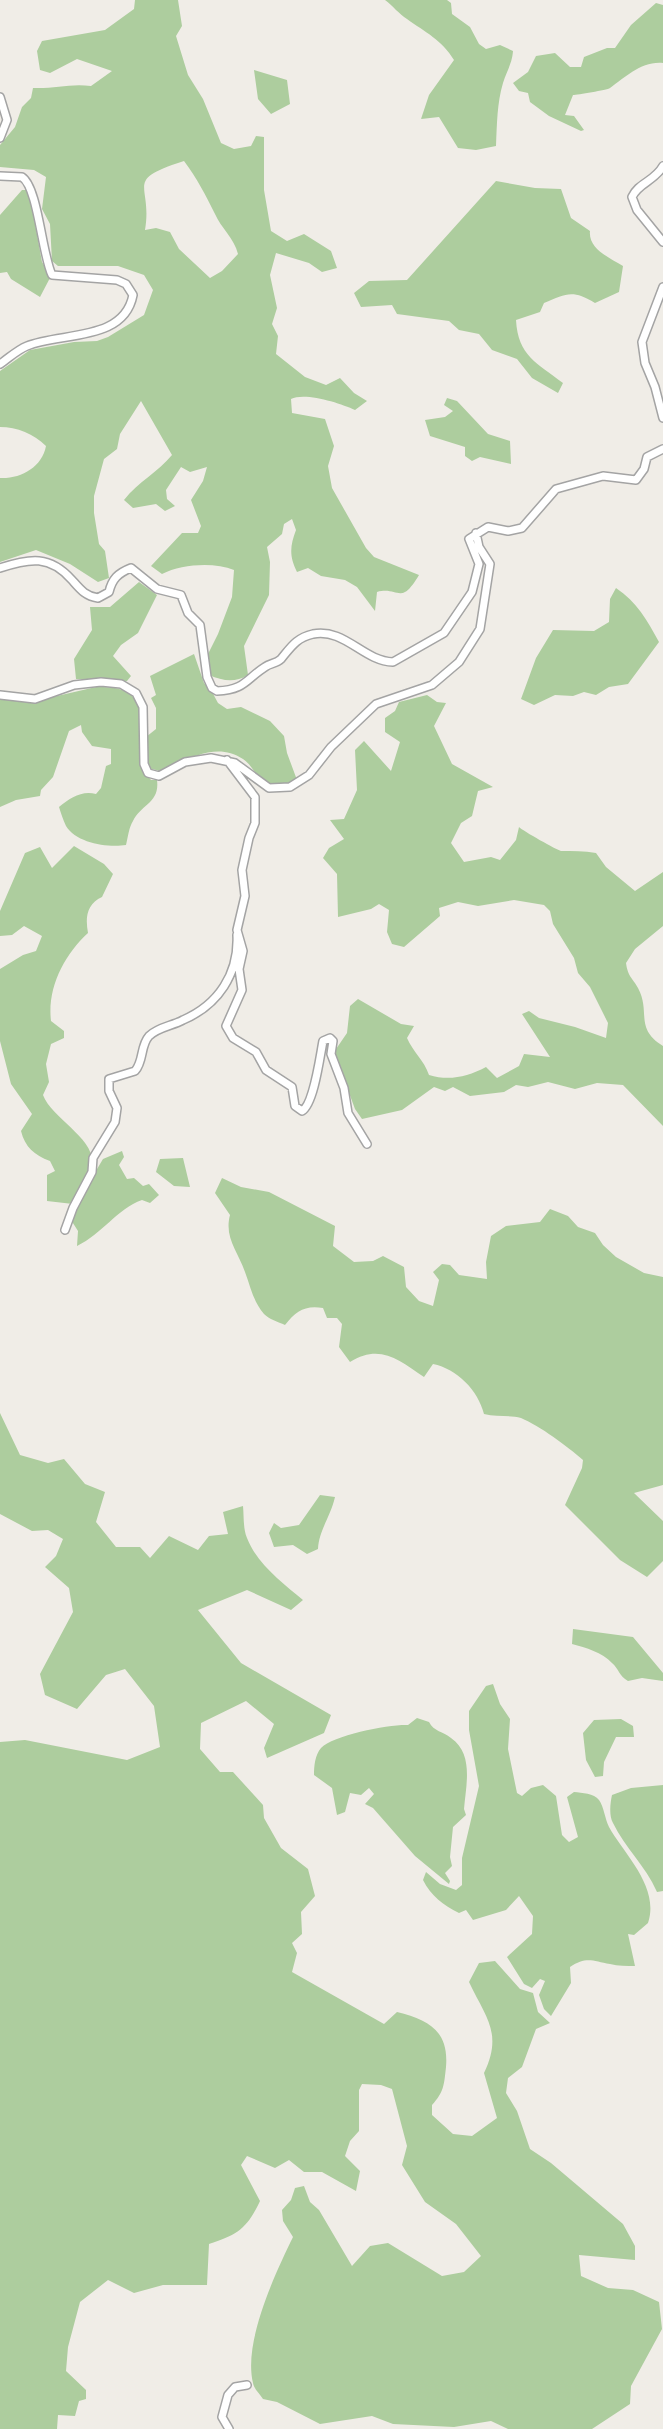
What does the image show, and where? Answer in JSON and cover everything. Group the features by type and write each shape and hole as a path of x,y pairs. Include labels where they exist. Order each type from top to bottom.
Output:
{"street":[{"path":"0,97 8,120 0,138"},
{"path":"663,166 652,181 636,189 632,197 637,210 663,242"},
{"path":"0,176 22,177 32,188 34,207 52,274 64,278 117,280 126,284 133,295 124,315 102,330 27,346 0,364"},
{"path":"663,287 642,342 645,363 655,387 663,418"},
{"path":"0,568 41,560 58,565 84,593 98,598 109,592 112,581 121,572 131,568 157,589 181,595 188,613 200,625 207,677 212,688 221,691 248,683 265,667 278,662 293,643 316,634 342,638 369,655 393,662 434,641 444,633 476,582 479,564 469,539 476,533 488,527 508,531 522,528 556,489 563,486 603,476 636,480 644,469 647,457 663,449"},
{"path":"0,695 35,699 74,685 101,682 121,684 136,693 143,706 144,764 148,772 159,776 185,762 198,758 227,760 244,768 261,785 269,788 290,787 300,783 336,742 376,704 425,689 451,670 464,656 480,629 490,564 479,547 476,533"},
{"path":"65,1230 73,1208 92,1172 93,1158 115,1122 117,1108 107,1086 109,1079 135,1071 143,1047 150,1036 187,1019 219,994 230,979 236,959 237,930 245,896 242,870 255,823 255,797 227,760"},
{"path":"237,930 243,951 239,969 242,990 226,1021 229,1034 237,1041 252,1048 266,1070 292,1087 295,1106 302,1111 308,1106 317,1080 317,1065 323,1041 330,1038 333,1041 332,1054 344,1088 348,1113 367,1144"},
{"path":"229,2429 222,2417 228,2395 235,2387 247,2385"}],"green space":[{"path":"135,0 178,0 182,26 176,36 188,75 203,99 221,143 234,149 251,146 256,136 264,137 264,190 271,231 287,241 304,234 331,251 337,268 322,272 309,263 276,253 270,275 277,308 272,324 278,336 276,354 305,377 326,385 340,378 354,393 367,401 355,410 323,399 297,397 291,399 292,413 325,419 334,446 328,466 332,488 366,548 374,557 419,575 413,585 403,593 377,592 375,611 357,587 345,580 321,576 308,568 297,572 292,556 296,530 292,519 284,524 282,534 267,547 270,562 269,595 244,646 248,675 234,680 224,680 209,675 208,654 232,597 234,570 226,567 198,565 162,574 151,566 182,533 198,533 201,526 191,500 203,481 207,467 190,472 181,467 166,490 167,499 175,506 165,511 156,504 133,508 124,500 172,455 141,401 120,434 117,449 104,459 94,496 99,544 105,551 109,578 98,582 70,564 36,550 0,562 0,478 23,474 35,466 46,446 25,432 0,427 0,371 30,350 74,342 97,341 108,337 144,315 153,290 144,275 118,266 58,266 52,261 50,224 42,209 46,177 34,170 0,167 0,145 15,127 22,107 31,98 33,88 91,86 112,71 77,59 50,73 40,70 37,51 42,41 105,30 134,9","holes":["184,161 234,243 238,254 222,271 210,278 179,249 170,232 156,228 145,230 144,185 147,179 165,168"]},
{"path":"385,0 447,0 451,3 452,14 470,27 479,44 486,49 500,45 513,51 500,98 496,146 476,150 458,148 439,117 421,119 429,95 454,60 439,42"},
{"path":"656,3 663,5 663,63 641,67 608,89 573,95 565,115 574,116 584,130 581,131 549,116 530,102 528,93 519,91 513,83 528,72 536,56 555,53 570,67 581,67 584,57 607,48 615,48 631,25"},
{"path":"254,70 287,80 290,104 271,114 258,99"},
{"path":"496,181 535,188 561,189 571,218 590,231 592,243 596,248 623,266 619,292 595,303 575,294 564,295 544,303 540,312 516,320 521,342 530,358 563,383 558,393 532,378 517,359 492,350 479,334 459,330 449,321 397,314 392,305 361,307 354,293 369,281 407,280"},
{"path":"22,190 29,190 42,262 51,276 40,297 11,279 7,272 0,273 0,215"},
{"path":"447,398 457,401 488,434 510,441 511,464 480,457 472,461 465,456 465,447 430,436 425,420 445,417 453,411 444,405"},
{"path":"139,582 157,595 138,633 121,645 113,656 131,676 127,681 76,679 74,659 92,630 90,607 110,607"},
{"path":"616,588 636,605 659,642 628,684 609,687 596,695 584,692 573,696 555,695 534,705 521,699 536,658 553,630 594,631 609,622 610,599"},
{"path":"194,654 204,683 218,703 227,709 241,707 270,721 284,736 287,753 297,780 277,786 264,784 243,759 221,752 200,754 160,771 148,768 146,737 156,729 156,708 151,698 156,695 150,676"},
{"path":"96,687 110,687 127,692 140,707 147,775 151,780 157,780 156,794 136,815 126,845 102,845 77,837 66,826 63,819 59,807 81,794 96,794 101,788 106,766 111,764 111,749 92,746 82,732 81,725 69,731 53,777 41,790 40,796 16,800 0,807 0,697 31,702"},
{"path":"427,695 437,702 446,703 434,726 452,764 493,787 478,791 472,816 461,823 451,843 464,862 491,857 500,860 516,840 519,827 561,851 596,853 606,867 635,891 663,872 663,926 635,949 626,963 629,974 642,997 644,1019 649,1033 663,1046 663,1126 623,1085 597,1083 575,1089 548,1082 528,1087 516,1085 504,1092 470,1096 453,1087 445,1091 434,1087 402,1110 362,1119 355,1109 334,1052 347,1033 350,1006 358,999 401,1024 414,1026 407,1038 429,1075 436,1077 458,1077 486,1067 497,1078 519,1066 524,1054 550,1057 522,1014 529,1011 539,1018 606,1038 608,1023 590,987 578,973 574,958 553,924 550,911 544,905 514,900 478,906 458,902 439,908 440,916 404,947 392,944 387,932 389,910 379,904 371,909 338,917 337,874 323,858 329,848 344,839 330,820 344,819 357,790 355,750 364,741 391,771 400,742 385,732 385,718 395,711 399,702"},
{"path":"74,846 104,864 113,874 102,897 90,907 87,916 88,933 72,951 59,973 50,1009 51,1021 64,1031 64,1038 51,1044 46,1064 49,1082 43,1095 55,1112 81,1138 92,1156 91,1171 73,1204 47,1201 47,1175 55,1171 50,1161 31,1150 25,1142 21,1131 32,1114 11,1084 0,1041 0,969 23,955 36,951 42,936 24,926 12,935 0,936 0,911 25,853 40,847 52,868"},
{"path":"122,1151 124,1157 119,1165 127,1179 134,1178 143,1186 149,1184 159,1195 150,1203 142,1200 133,1204 77,1246 78,1231 71,1220 75,1206 103,1159"},
{"path":"183,1158 190,1187 174,1186 156,1172 160,1159"},
{"path":"222,1178 241,1187 269,1192 335,1226 333,1246 354,1262 373,1261 383,1256 404,1267 406,1287 419,1301 433,1306 439,1280 433,1272 442,1264 450,1265 459,1275 487,1279 486,1262 491,1236 506,1226 540,1222 550,1209 568,1216 578,1227 595,1233 603,1245 616,1257 644,1273 663,1277 663,1485 634,1493 663,1521 663,1561 647,1577 620,1560 565,1505 582,1468 583,1460 553,1437 521,1418 484,1414 472,1389 450,1371 433,1364 424,1377 398,1360 380,1354 361,1356 350,1362 339,1347 342,1324 337,1318 327,1318 323,1308 311,1307 301,1310 285,1325 266,1316 255,1299 230,1238 230,1215 215,1193"},
{"path":"0,1413 20,1455 48,1463 64,1459 85,1484 105,1492 96,1522 116,1547 140,1547 150,1558 169,1536 198,1550 209,1536 228,1534 223,1512 243,1506 245,1531 251,1547 271,1572 303,1600 291,1610 247,1590 198,1610 241,1663 331,1715 324,1733 267,1758 264,1748 274,1724 246,1701 201,1723 200,1749 220,1772 233,1772 263,1805 264,1818 281,1848 308,1869 315,1896 301,1912 302,1934 292,1943 297,1953 292,1972 384,2024 397,2012 419,2019 435,2029 444,2044 446,2067 443,2088 432,2105 432,2115 453,2134 472,2136 497,2118 484,2073 492,2047 490,2026 469,1982 479,1963 495,1961 520,1989 533,1993 538,2012 550,2023 536,2029 522,2067 508,2078 506,2093 517,2111 530,2149 551,2163 623,2224 635,2246 635,2260 579,2255 581,2276 608,2288 633,2290 659,2302 662,2329 631,2386 630,2404 592,2429 508,2429 491,2421 454,2427 393,2424 372,2416 320,2424 277,2402 263,2399 256,2389 251,2366 252,2348 262,2309 293,2237 283,2221 282,2210 291,2200 295,2188 304,2186 310,2202 319,2210 352,2266 370,2246 388,2243 442,2276 464,2272 481,2256 456,2224 425,2202 402,2165 407,2146 392,2089 381,2085 362,2084 359,2090 359,2131 350,2141 345,2156 360,2171 356,2191 322,2172 304,2172 289,2160 275,2168 247,2156 241,2165 260,2201 246,2225 234,2234 209,2244 207,2285 163,2285 134,2293 108,2280 80,2302 68,2347 66,2371 86,2390 86,2399 79,2401 75,2416 58,2415 57,2429 0,2429 0,1742 25,1740 127,1760 160,1747 154,1706 125,1669 106,1675 77,1709 45,1695 40,1674 73,1612 69,1588 45,1567 56,1556 63,1539 48,1530 32,1531 0,1514"},
{"path":"320,1495 335,1497 320,1536 318,1549 307,1554 293,1545 274,1547 269,1533 274,1523 281,1528 299,1525"},
{"path":"573,1629 633,1637 663,1673 663,1681 642,1678 628,1681 604,1656 572,1644"},
{"path":"493,1684 500,1704 510,1719 508,1749 517,1793 522,1796 531,1788 543,1785 556,1796 562,1835 569,1842 578,1837 567,1797 574,1792 597,1798 609,1827 639,1872 649,1897 648,1923 634,1935 628,1934 635,1966 590,1960 581,1961 570,1967 571,1983 551,2016 544,2009 539,1995 545,1981 540,1979 532,1988 524,1984 507,1957 532,1934 533,1916 519,1896 506,1910 473,1920 466,1910 459,1913 443,1903 430,1891 423,1880 426,1872 440,1884 456,1890 462,1885 462,1858 479,1786 469,1730 469,1711 486,1686"},
{"path":"417,1718 429,1722 433,1728 451,1738 463,1752 466,1761 464,1809 466,1815 453,1827 450,1857 452,1866 445,1873 450,1881 449,1884 415,1856 373,1808 365,1804 374,1794 369,1788 361,1795 350,1793 345,1812 337,1815 332,1788 314,1775 317,1754 327,1743 363,1731 408,1725"},
{"path":"621,1719 633,1726 634,1737 616,1737 604,1762 603,1776 595,1777 586,1760 583,1733 594,1720"},
{"path":"663,1785 663,1891 657,1892 647,1873 618,1832 612,1820 610,1806 612,1795 631,1788"}]}
